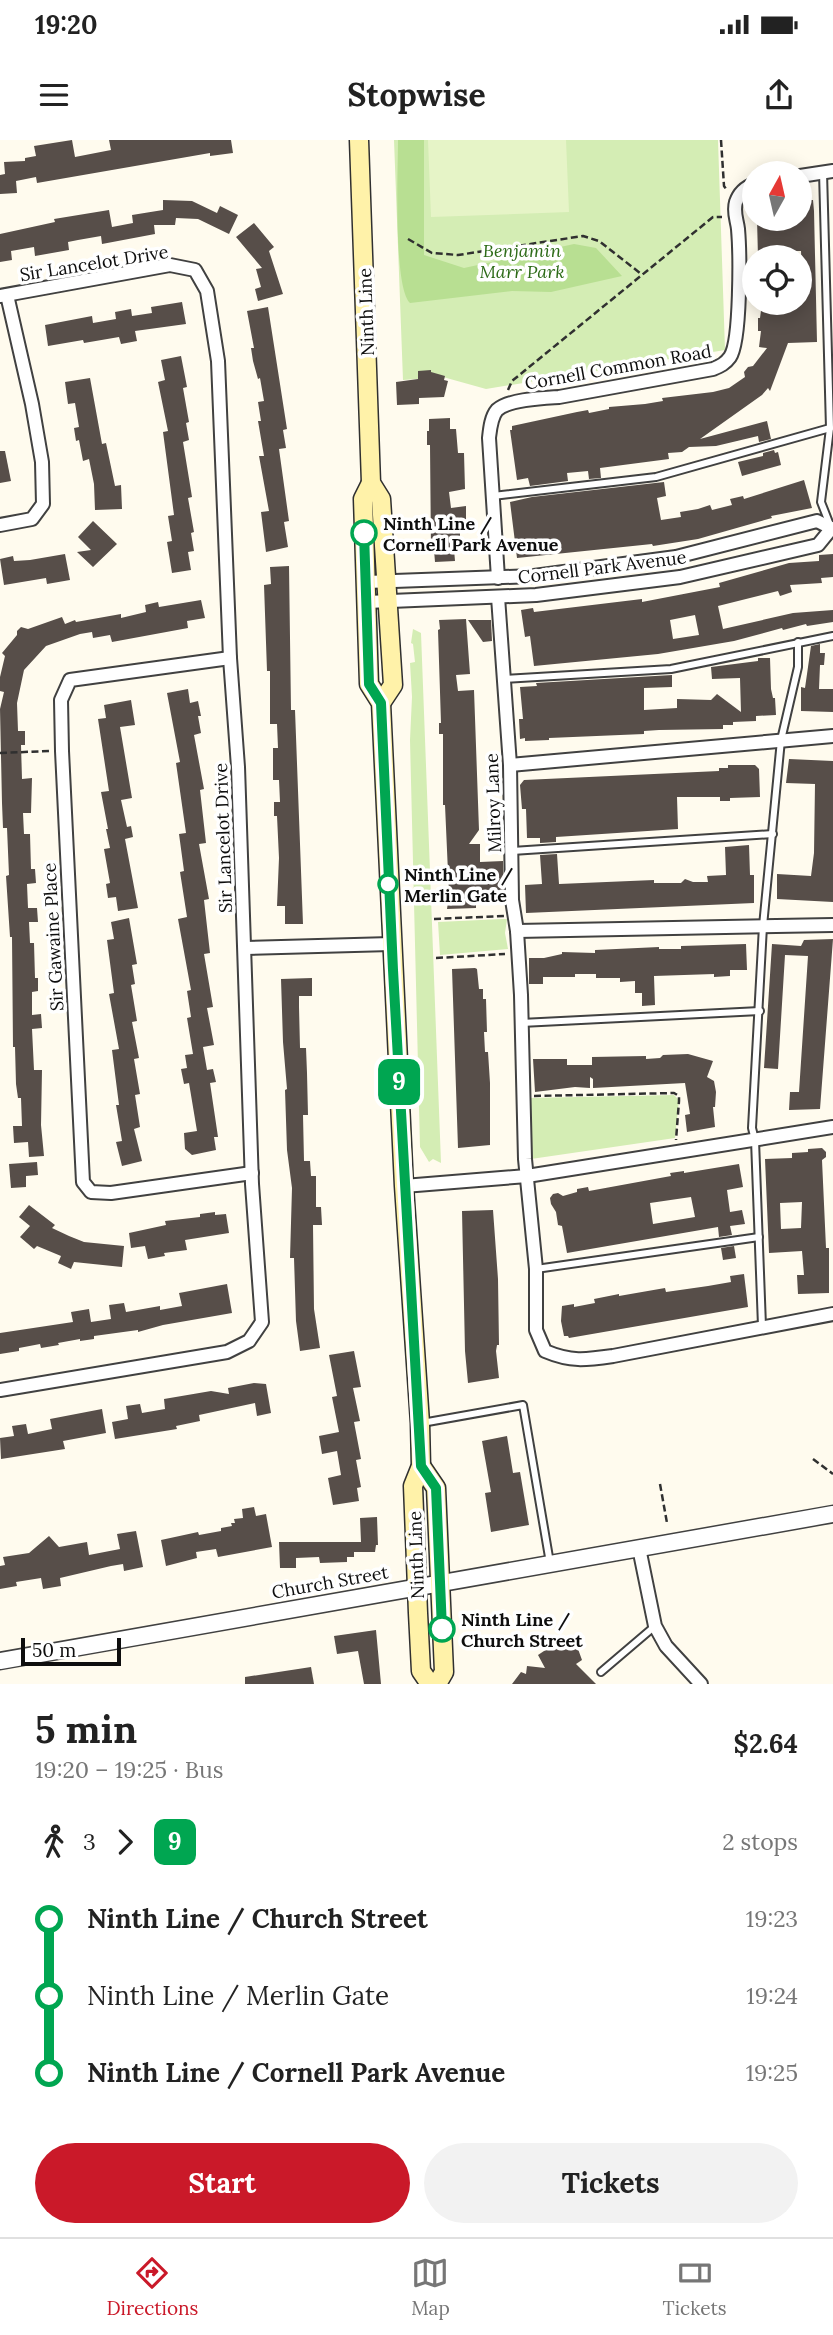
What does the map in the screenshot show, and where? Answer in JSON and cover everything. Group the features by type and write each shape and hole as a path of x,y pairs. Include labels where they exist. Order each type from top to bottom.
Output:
{"main road":[{"name":"Ninth Line","path":"359,140 371,483 363,499 369,684 381,703 404,1186 420,1423 421,1466 413,1486 421,1671 430,1684"},
{"name":"Ninth Line","path":"371,483 381,499 393,685 381,703"},
{"name":"Ninth Line","path":"421,1466 436,1488 443,1672 437,1684"}],"street":[{"name":"Cornell Common Road","path":"498,578 489,438 491,422 497,411 508,404 713,369 723,365 731,356 738,327 738,227 735,204 742,193"},
{"name":"Sir Lancelot Drive","path":"0,1390 227,1352 249,1341 262,1322 252,1173 238,767 230,658 218,361 207,292 195,270 170,265 4,296"},
{"path":"0,525 32,519 43,504 42,462 32,404 4,296"},
{"name":"Cornell Park Avenue","path":"366,582 534,576 676,556 817,521 832,529 818,545 680,577 499,597 367,602"},
{"name":"Milroy Lane","path":"499,597 510,765 512,900 518,950 527,1176 536,1269 537,1330 545,1351 578,1361 833,1314"},
{"name":"Sir Gawaine Place","path":"230,658 70,680 61,700 62,751 83,1182 91,1192 111,1193 252,1173"},
{"path":"510,765 833,736"},
{"path":"516,924 833,925"},
{"path":"245,948 391,944"},
{"path":"404,1186 527,1176 833,1127"},
{"name":"Church Street","path":"0,1661 833,1514"},
{"path":"639,1548 655,1626 666,1646 701,1684"}],"lane":[{"path":"828,172 830,428 821,502 832,529"},
{"path":"491,496 656,477 830,428"},
{"path":"503,679 671,669 833,636"},
{"path":"762,1326 755,1140 752,1128 763,926 781,740 798,667 798,642"},
{"path":"512,851 773,835"},
{"path":"521,1023 760,1011"},
{"path":"536,1269 759,1237"},
{"path":"420,1423 523,1405 551,1565"},
{"path":"601,1672 655,1626"}],"path":[{"path":"721,140 726,189"},
{"path":"508,390 512,382 641,274 713,217 722,217"},
{"path":"408,239 432,253 458,255 583,236 599,241 641,274"},
{"path":"0,753 62,751"},
{"path":"434,919 516,924"},
{"path":"436,958 502,955 518,950"},
{"path":"524,1096 674,1093 679,1101 677,1140"},
{"path":"813,1459 833,1474"},
{"path":"660,1484 667,1523"}],"green space":[{"name":"Benjamin Marr Park","path":"394,140 718,140 725,350 486,389 443,377 403,380"},
{"path":"398,140 424,140 424,255 464,268 574,244 596,248 622,276 551,292 512,291 410,303 401,275 399,252"},
{"path":"428,140 566,140 569,212 431,217"},
{"path":"413,629 421,633 441,1163 433,1159 429,1162 420,1147 410,740 410,663 415,662 411,643"},
{"path":"507,919 505,933 508,949 440,955 438,922"},
{"path":"674,1095 679,1100 675,1138 531,1159 528,1098"}],"building":[{"path":"72,140 75,157 111,150 109,140 231,140 233,153 210,156 210,153 37,183 36,177 16,181 17,193 0,194 0,175 5,174 4,162 25,161 25,158 36,156 34,146"},
{"path":"163,200 192,201 217,213 220,206 238,215 229,234 198,219 176,218 175,225 154,225 155,234 102,244 101,236 78,240 68,242 69,250 35,256 34,247 11,251 12,260 0,262 0,234 55,222 54,219 109,210 112,227 133,223 132,215 163,210"},
{"path":"813,200 817,342 788,343 770,391 768,388 700,439 767,421 771,439 759,442 758,436 716,446 689,447 682,452 668,453 669,459 600,468 601,478 589,479 588,471 567,473 568,481 530,486 528,478 517,480 510,430 512,426 588,410 589,413 609,407 645,404 663,401 662,398 729,388 745,377 744,372 753,366 767,348 759,347 761,331 758,331 758,318 760,315 812,315 812,245 758,245 757,231 812,231"},
{"path":"254,223 274,247 269,251 283,294 258,301 255,289 261,287 256,269 262,268 236,237"},
{"path":"182,302 186,324 135,331 137,341 121,344 119,337 48,346 45,325 92,316 93,323 116,319 115,312 131,309 132,316 152,313 151,307"},
{"path":"268,307 287,429 283,430 286,448 279,449 289,521 284,522 288,547 266,552 261,512 269,511 259,456 264,456 258,421 261,421 258,402 264,401 260,378 258,379 253,361 251,348 254,348 247,311"},
{"path":"181,356 187,387 183,388 189,440 183,442 192,497 188,498 194,532 191,533 194,551 188,552 191,570 172,573 167,542 172,541 168,516 174,515 163,432 168,431 158,382 165,380 161,360"},
{"path":"431,370 445,376 444,380 448,381 444,397 419,398 419,404 397,405 396,382 418,379 418,371"},
{"path":"90,378 102,444 106,443 115,486 121,485 122,509 95,510 89,459 83,461 79,440 76,441 74,428 79,427 75,403 68,404 65,382"},
{"path":"450,418 450,429 456,429 458,453 464,453 465,489 449,492 451,508 466,506 466,530 460,530 460,549 454,549 455,561 435,562 434,550 431,550 430,445 427,445 427,431 429,419"},
{"path":"774,450 775,453 778,452 781,465 742,476 738,462 763,456 763,453"},
{"path":"0,451 5,451 11,481 0,483"},
{"path":"804,480 812,508 771,516 772,518 698,539 653,546 517,558 510,502 532,497 664,482 666,496 657,498 661,520 681,517 680,512 710,505 712,510 732,505 730,499 743,496 744,499"},
{"path":"93,521 117,544 93,567 77,552 91,550 78,537"},
{"path":"65,554 70,580 47,584 46,578 4,585 0,559 13,556 14,561 30,560"},
{"path":"833,554 833,577 821,578 822,583 790,585 792,592 780,596 778,591 718,606 723,629 793,613 833,610 833,622 806,624 783,630 782,628 734,641 658,654 534,666 530,636 525,637 521,610 533,608 534,612 642,599 642,602 720,587 719,583 789,563 819,561 819,555","holes":["695,615 699,635 673,639 670,620"]},
{"path":"289,566 291,710 295,710 303,924 285,924 285,906 277,906 279,858 274,802 280,802 279,780 273,780 273,748 278,748 277,724 270,724 270,671 267,671 264,585 271,584 270,567"},
{"path":"201,600 205,618 187,621 188,628 112,642 110,635 93,638 92,632 80,634 46,646 24,670 17,703 18,731 25,731 25,745 21,745 22,779 32,778 31,813 23,813 24,834 30,834 31,869 35,869 36,883 27,884 28,908 37,908 38,922 29,922 30,943 34,943 35,978 38,978 38,991 32,992 32,1015 41,1014 42,1028 32,1029 34,1070 42,1070 41,1125 44,1156 29,1157 28,1142 14,1143 13,1126 22,1126 21,1098 18,1098 13,1047 12,937 6,876 9,875 7,828 3,828 0,709 4,692 0,691 0,677 5,656 2,653 21,627 28,629 62,617 65,624 75,620 76,622 121,614 121,618 146,612 145,605 158,602 159,607"},
{"path":"466,619 470,674 456,675 458,691 474,690 479,830 469,844 480,844 480,862 503,861 504,903 447,909 449,895 443,805 443,734 439,734 441,723 438,630 439,620"},
{"path":"468,620 491,620 492,641 483,642"},
{"path":"820,644 820,653 825,653 824,665 820,665 819,689 833,689 833,712 801,711 801,687 805,688 811,646"},
{"path":"758,658 770,658 771,689 775,698 776,715 756,716 756,721 733,722 733,725 723,725 723,729 659,730 644,731 644,734 549,740 520,739 519,719 523,719 520,687 537,686 536,683 672,675 672,687 644,688 644,710 677,708 677,699 711,700 717,694 741,712 740,678 712,679 711,667 758,661"},
{"path":"188,689 190,703 198,701 201,716 198,716 201,733 194,735 204,789 200,790 206,843 199,844 209,899 204,900 210,953 204,954 213,1007 207,1008 214,1045 203,1047 207,1070 213,1069 216,1082 210,1083 218,1137 214,1137 216,1150 192,1155 185,1149 184,1133 197,1131 189,1083 184,1084 181,1069 187,1068 185,1055 193,1054 187,1018 191,1017 187,991 191,990 178,919 187,917 180,872 184,871 179,834 186,833 176,763 180,762 167,693"},
{"path":"131,700 135,725 120,727 132,798 121,800 127,827 131,826 133,837 125,839 138,908 118,911 116,897 108,898 106,884 110,883 104,849 110,848 101,792 109,791 98,719 106,718 104,705"},
{"path":"789,759 833,761 833,902 777,899 777,874 811,876 814,853 815,784 786,783"},
{"path":"728,765 755,765 759,769 760,797 720,801 720,797 677,797 678,829 556,837 556,842 540,843 540,838 527,838 526,809 522,809 520,785 524,780 719,771 719,768 728,768"},
{"path":"749,845 750,875 754,875 754,903 526,913 525,885 542,884 540,855 557,854 559,884 654,880 654,883 681,883 685,879 708,882 707,876 726,875 725,847"},
{"path":"129,918 137,964 132,965 135,984 131,985 137,1021 132,1022 139,1058 134,1059 140,1094 135,1095 140,1127 134,1129 142,1161 122,1166 116,1142 122,1141 112,1050 119,1049 109,994 114,993 107,940 114,939 111,922"},
{"path":"833,939 820,1109 789,1110 790,1092 799,1092 808,956 785,955 778,1069 764,1068 772,944 801,946 804,940"},
{"path":"746,944 747,970 730,970 730,976 654,976 655,1005 642,1006 642,993 635,993 635,981 620,982 620,978 596,978 596,974 543,977 543,984 529,984 529,958 544,958 562,952 595,953 595,950 659,947 681,949 681,946"},
{"path":"475,968 479,989 483,989 483,999 486,999 487,1032 484,1032 490,1083 490,1145 458,1148 452,969"},
{"path":"312,978 312,996 299,996 299,1007 300,1048 306,1048 307,1073 308,1115 303,1115 304,1161 310,1161 311,1176 316,1176 316,1207 321,1207 322,1225 313,1225 314,1309 320,1348 300,1351 294,1258 290,1258 292,1188 287,1150 287,1089 281,979"},
{"path":"688,1054 713,1061 707,1077 714,1081 716,1092 713,1107 715,1127 687,1132 685,1115 690,1114 685,1083 593,1088 593,1079 590,1077 590,1088 535,1092 533,1059 567,1059 567,1065 592,1065 592,1057 646,1056 646,1059"},
{"path":"822,1148 826,1152 826,1157 822,1160 826,1248 829,1248 829,1293 798,1294 797,1275 804,1275 802,1251 769,1253 765,1159 792,1158 792,1153 808,1152 808,1149","holes":["802,1202 801,1228 781,1229 780,1203"]},
{"path":"37,1162 38,1175 26,1176 26,1187 11,1188 9,1164"},
{"path":"739,1164 743,1187 727,1190 730,1212 742,1210 745,1224 730,1226 732,1235 719,1237 718,1227 567,1253 562,1226 558,1225 556,1212 551,1204 550,1198 553,1194 563,1196 577,1192 577,1189 588,1187 589,1191 671,1176 670,1173","holes":["691,1197 695,1217 653,1224 650,1203"]},
{"path":"29,1205 55,1225 52,1228 69,1236 84,1242 124,1246 122,1267 74,1262 71,1269 58,1263 61,1256 37,1246 34,1249 20,1237 30,1226 19,1217"},
{"path":"493,1210 498,1279 499,1345 496,1351 499,1378 468,1383 462,1211"},
{"path":"215,1212 215,1215 226,1214 229,1233 185,1240 187,1250 164,1253 165,1256 148,1259 145,1246 131,1248 129,1233 166,1225 165,1221 200,1217 200,1214"},
{"path":"734,1246 736,1258 723,1260 721,1248"},
{"path":"744,1274 748,1307 569,1338 564,1336 562,1306 595,1303 594,1299 619,1294 665,1288 666,1292 731,1282 730,1276"},
{"path":"227,1284 232,1313 138,1332 94,1336 94,1339 80,1339 41,1348 40,1344 0,1354 0,1333 73,1322 71,1312 89,1309 91,1322 111,1319 109,1305 124,1303 126,1312 160,1306 160,1310 182,1306 179,1293"},
{"path":"354,1351 361,1387 353,1388 360,1421 354,1422 361,1459 356,1460 361,1487 357,1488 359,1501 333,1505 328,1478 341,1475 337,1451 322,1454 319,1436 339,1432 332,1397 337,1396 329,1355"},
{"path":"254,1383 266,1384 271,1413 257,1416 255,1403 199,1415 200,1421 176,1426 177,1429 115,1439 112,1422 128,1419 126,1406 140,1404 142,1413 165,1409 164,1399 211,1391 229,1394 228,1388"},
{"path":"102,1409 106,1433 63,1441 65,1449 1,1459 0,1438 14,1436 12,1426 26,1424 28,1434 52,1429 50,1419"},
{"path":"507,1436 513,1473 520,1472 529,1525 491,1532 485,1493 491,1492 482,1441"},
{"path":"254,1507 256,1516 266,1514 272,1547 218,1557 216,1549 196,1552 197,1558 166,1566 161,1540 198,1532 199,1535 221,1531 221,1528 232,1526 234,1519 243,1518 242,1509"},
{"path":"377,1517 378,1545 375,1552 354,1552 354,1557 347,1557 347,1562 320,1563 319,1557 296,1558 296,1568 280,1568 279,1542 361,1542 360,1518"},
{"path":"136,1531 143,1567 124,1571 123,1564 111,1566 60,1578 61,1586 43,1589 41,1578 16,1582 17,1586 0,1589 0,1566 5,1565 3,1557 29,1553 49,1536 59,1547 87,1542 89,1555 120,1549 117,1534"},
{"path":"376,1630 381,1684 364,1684 358,1651 337,1654 334,1636"},
{"path":"565,1637 578,1649 582,1660 576,1664 596,1684 512,1684 521,1672 526,1674 527,1666 545,1668 538,1655"},
{"path":"311,1667 314,1684 245,1684 245,1677"}],"bus line":[{"name":"9","path":"364,533 369,684 381,703 421,1466 436,1488 442,1629"}],"place":[{"name":"Ninth Line / Cornell Park Avenue","path":"364,533"},
{"name":"Ninth Line / Merlin Gate","path":"388,884"},
{"name":"Ninth Line / Church Street","path":"442,1629"}]}
